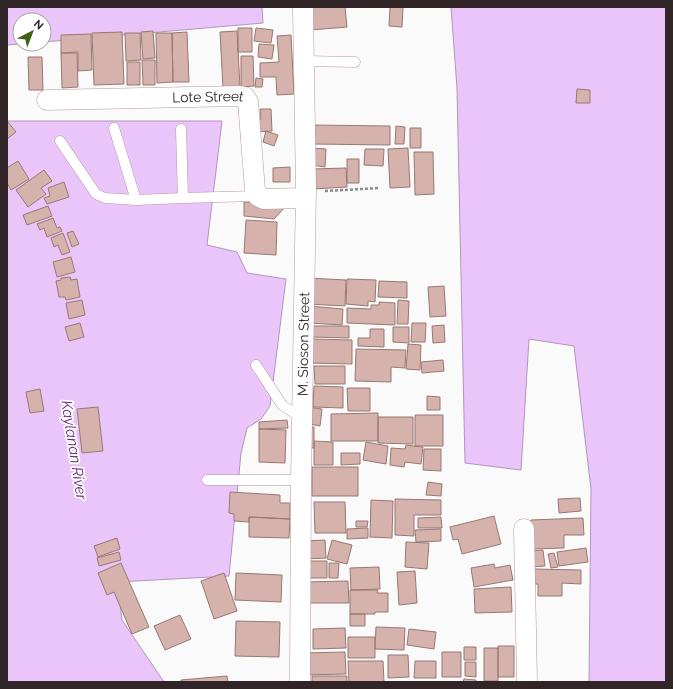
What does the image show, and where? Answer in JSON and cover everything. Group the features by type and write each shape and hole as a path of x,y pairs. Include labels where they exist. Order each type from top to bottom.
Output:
{"street":[{"name":"M. Sioson Street","path":"300,682 301,480 306,195 303,7"},
{"name":"Lote Street","path":"47,100 245,97 248,102 255,190 258,196"},
{"path":"258,196 264,199 306,195"},
{"path":"524,529 527,682"}],"lane":[{"path":"304,61 355,62"},
{"path":"114,128 136,200"},
{"path":"181,129 183,198"},
{"path":"60,140 96,194 105,198 136,200 258,196"},
{"path":"256,365 282,405 302,418"},
{"path":"206,480 301,480"}],"path":[{"path":"306,195 380,188"}],"water":[{"path":"7,7 262,7 263,23 52,41 52,12 12,12 12,45 7,45"},
{"path":"451,7 666,7 666,682 589,682 591,489 574,346 529,339 521,470 465,463 457,88"},
{"name":"Kaylanan River","path":"7,121 222,121 207,245 237,252 247,273 286,279 270,406 261,419 247,428 241,453 229,576 117,582 122,620 164,682 7,682"}],"building":[{"path":"309,7 345,7 347,27 311,30"},
{"path":"390,7 403,7 402,27 389,26"},
{"path":"238,28 252,28 252,52 238,52"},
{"path":"256,28 273,30 271,43 254,41"},
{"path":"153,31 155,58 143,59 141,32"},
{"path":"237,31 240,87 223,88 220,32"},
{"path":"122,32 124,84 94,85 92,33"},
{"path":"187,32 189,82 173,82 172,33"},
{"path":"125,33 140,33 141,60 126,61"},
{"path":"156,33 172,33 173,82 157,83"},
{"path":"91,34 92,70 78,71 78,52 61,53 61,35"},
{"path":"291,35 294,94 277,95 276,77 260,77 260,63 279,62 277,36"},
{"path":"259,44 274,45 272,59 258,57"},
{"path":"61,53 77,53 78,87 62,88"},
{"path":"241,56 253,56 254,86 241,87"},
{"path":"28,57 42,57 43,90 29,90"},
{"path":"142,60 155,60 155,85 143,85"},
{"path":"127,62 140,62 140,85 127,85"},
{"path":"256,78 263,79 262,87 255,87"},
{"path":"577,89 590,90 590,103 576,103"},
{"path":"260,109 271,109 272,131 255,132 254,119 261,119"},
{"path":"7,121 16,132 7,139"},
{"path":"312,125 390,126 390,145 312,144"},
{"path":"396,126 405,127 404,144 395,144"},
{"path":"410,128 421,128 421,148 410,148"},
{"path":"266,131 278,135 274,146 263,142"},
{"path":"312,148 326,149 325,167 311,165"},
{"path":"408,148 410,187 390,188 388,149"},
{"path":"365,149 384,149 383,166 364,165"},
{"path":"414,152 433,152 434,194 415,195"},
{"path":"347,159 359,159 359,183 347,183"},
{"path":"18,161 29,179 11,190 7,183 7,168"},
{"path":"290,167 290,182 273,182 273,168"},
{"path":"346,168 347,187 313,189 312,169"},
{"path":"44,170 52,181 41,188 46,194 28,207 16,190"},
{"path":"64,182 69,197 47,204 44,198 50,196 48,188"},
{"path":"244,202 289,203 274,219 244,216"},
{"path":"48,206 52,216 27,225 23,215"},
{"path":"53,218 57,228 60,227 62,231 47,237 44,228 40,230 37,224"},
{"path":"246,220 277,222 276,255 244,253"},
{"path":"73,231 79,244 72,247 67,233"},
{"path":"63,233 70,252 62,255 58,245 54,247 51,238"},
{"path":"71,257 75,272 57,277 53,262"},
{"path":"70,277 71,280 77,279 80,297 66,300 65,297 59,297 56,281 61,280 61,278"},
{"path":"308,278 346,280 345,306 307,304"},
{"path":"347,279 376,280 375,302 368,301 368,306 346,304"},
{"path":"379,281 407,282 407,298 378,297"},
{"path":"444,286 446,316 430,317 428,287"},
{"path":"82,300 85,315 69,319 66,303"},
{"path":"398,300 409,301 408,324 397,324"},
{"path":"379,302 395,303 395,325 347,323 347,308 371,309 371,305 379,305"},
{"path":"309,306 343,309 342,325 308,323"},
{"path":"80,323 84,337 69,341 65,327"},
{"path":"412,323 426,323 425,342 411,342"},
{"path":"444,325 445,342 433,343 432,326"},
{"path":"310,326 349,326 349,338 310,337"},
{"path":"393,327 409,327 409,343 393,342"},
{"path":"370,329 384,329 384,347 358,346 358,338 370,338"},
{"path":"310,339 352,340 352,364 310,363"},
{"path":"408,344 421,345 420,370 406,369"},
{"path":"356,349 406,350 405,368 391,367 391,382 355,381"},
{"path":"443,360 444,371 422,373 421,362"},
{"path":"314,366 345,366 345,384 315,384"},
{"path":"314,386 343,387 343,408 313,407"},
{"path":"347,388 370,388 370,411 348,411"},
{"path":"40,389 44,411 30,413 26,392"},
{"path":"427,396 440,397 440,410 427,410"},
{"path":"98,407 103,451 82,453 77,409"},
{"path":"307,407 322,409 320,426 305,423"},
{"path":"378,413 378,441 331,441 331,414"},
{"path":"415,415 443,415 443,446 415,446"},
{"path":"378,417 413,417 413,444 378,443"},
{"path":"287,420 288,428 259,429 259,422"},
{"path":"304,427 314,427 314,448 304,447"},
{"path":"259,429 286,430 285,463 259,462"},
{"path":"314,441 333,442 333,465 314,465"},
{"path":"366,442 388,446 386,464 363,460"},
{"path":"406,445 423,447 421,464 405,462 404,467 390,465 391,448 405,449"},
{"path":"424,449 441,449 441,471 423,470"},
{"path":"341,453 360,453 360,464 341,465"},
{"path":"312,467 358,467 358,496 312,496"},
{"path":"428,482 442,484 441,496 426,495"},
{"path":"230,492 280,495 280,503 290,503 290,519 249,517 249,522 234,521 234,514 229,513"},
{"path":"580,498 581,511 559,513 558,499"},
{"path":"395,499 441,500 441,515 414,515 414,536 395,535"},
{"path":"371,500 393,501 392,538 370,537"},
{"path":"314,502 345,502 346,533 315,533"},
{"path":"494,516 501,544 462,554 458,539 453,540 450,527"},
{"path":"249,517 290,519 289,538 249,537"},
{"path":"441,517 442,528 418,528 418,518"},
{"path":"583,518 584,535 564,535 564,548 532,549 531,520"},
{"path":"356,521 368,521 367,527 356,527"},
{"path":"368,528 368,538 347,539 347,529"},
{"path":"441,529 441,541 416,542 415,530"},
{"path":"117,538 120,549 98,557 94,546"},
{"path":"325,540 326,558 305,559 304,541"},
{"path":"332,540 352,545 347,564 327,559"},
{"path":"406,542 429,543 427,569 405,567"},
{"path":"586,548 588,562 559,566 557,552"},
{"path":"543,550 545,566 531,567 530,551"},
{"path":"119,552 121,560 99,566 97,558"},
{"path":"554,553 558,567 551,568 548,554"},
{"path":"304,561 327,561 327,578 304,578"},
{"path":"121,563 149,627 132,634 114,592 107,595 98,573"},
{"path":"329,563 339,563 338,578 329,578"},
{"path":"494,564 495,568 510,565 513,580 474,587 471,568"},
{"path":"379,567 380,589 351,590 350,568"},
{"path":"534,569 581,570 581,584 562,583 562,596 538,596 538,584 534,584"},
{"path":"415,571 417,603 399,605 397,572"},
{"path":"224,573 237,611 214,619 201,581"},
{"path":"236,573 282,575 281,602 235,600"},
{"path":"348,581 349,603 305,603 305,582"},
{"path":"511,587 512,612 475,613 474,589"},
{"path":"350,590 378,590 377,593 388,593 388,612 375,612 375,614 350,614"},
{"path":"350,614 365,614 365,626 350,626"},
{"path":"180,615 191,639 165,650 154,626"},
{"path":"236,621 280,622 279,657 235,656"},
{"path":"376,627 405,628 404,650 375,649"},
{"path":"345,628 346,648 313,649 313,629"},
{"path":"409,629 436,632 434,649 407,645"},
{"path":"348,637 375,637 375,658 348,658"},
{"path":"498,646 514,646 514,677 498,677"},
{"path":"464,647 476,647 476,660 464,660"},
{"path":"484,648 498,648 498,681 484,681"},
{"path":"345,652 346,674 303,675 302,653"},
{"path":"442,652 461,652 461,677 442,677"},
{"path":"388,655 408,655 409,677 388,678"},
{"path":"348,661 383,661 384,682 349,682"},
{"path":"415,661 436,661 436,678 414,678"},
{"path":"465,662 476,662 476,677 465,676"},
{"path":"227,676 228,682 181,682 181,680"},
{"path":"312,676 347,676 347,682 312,682"},
{"path":"464,679 476,680 476,682 463,682"}]}
